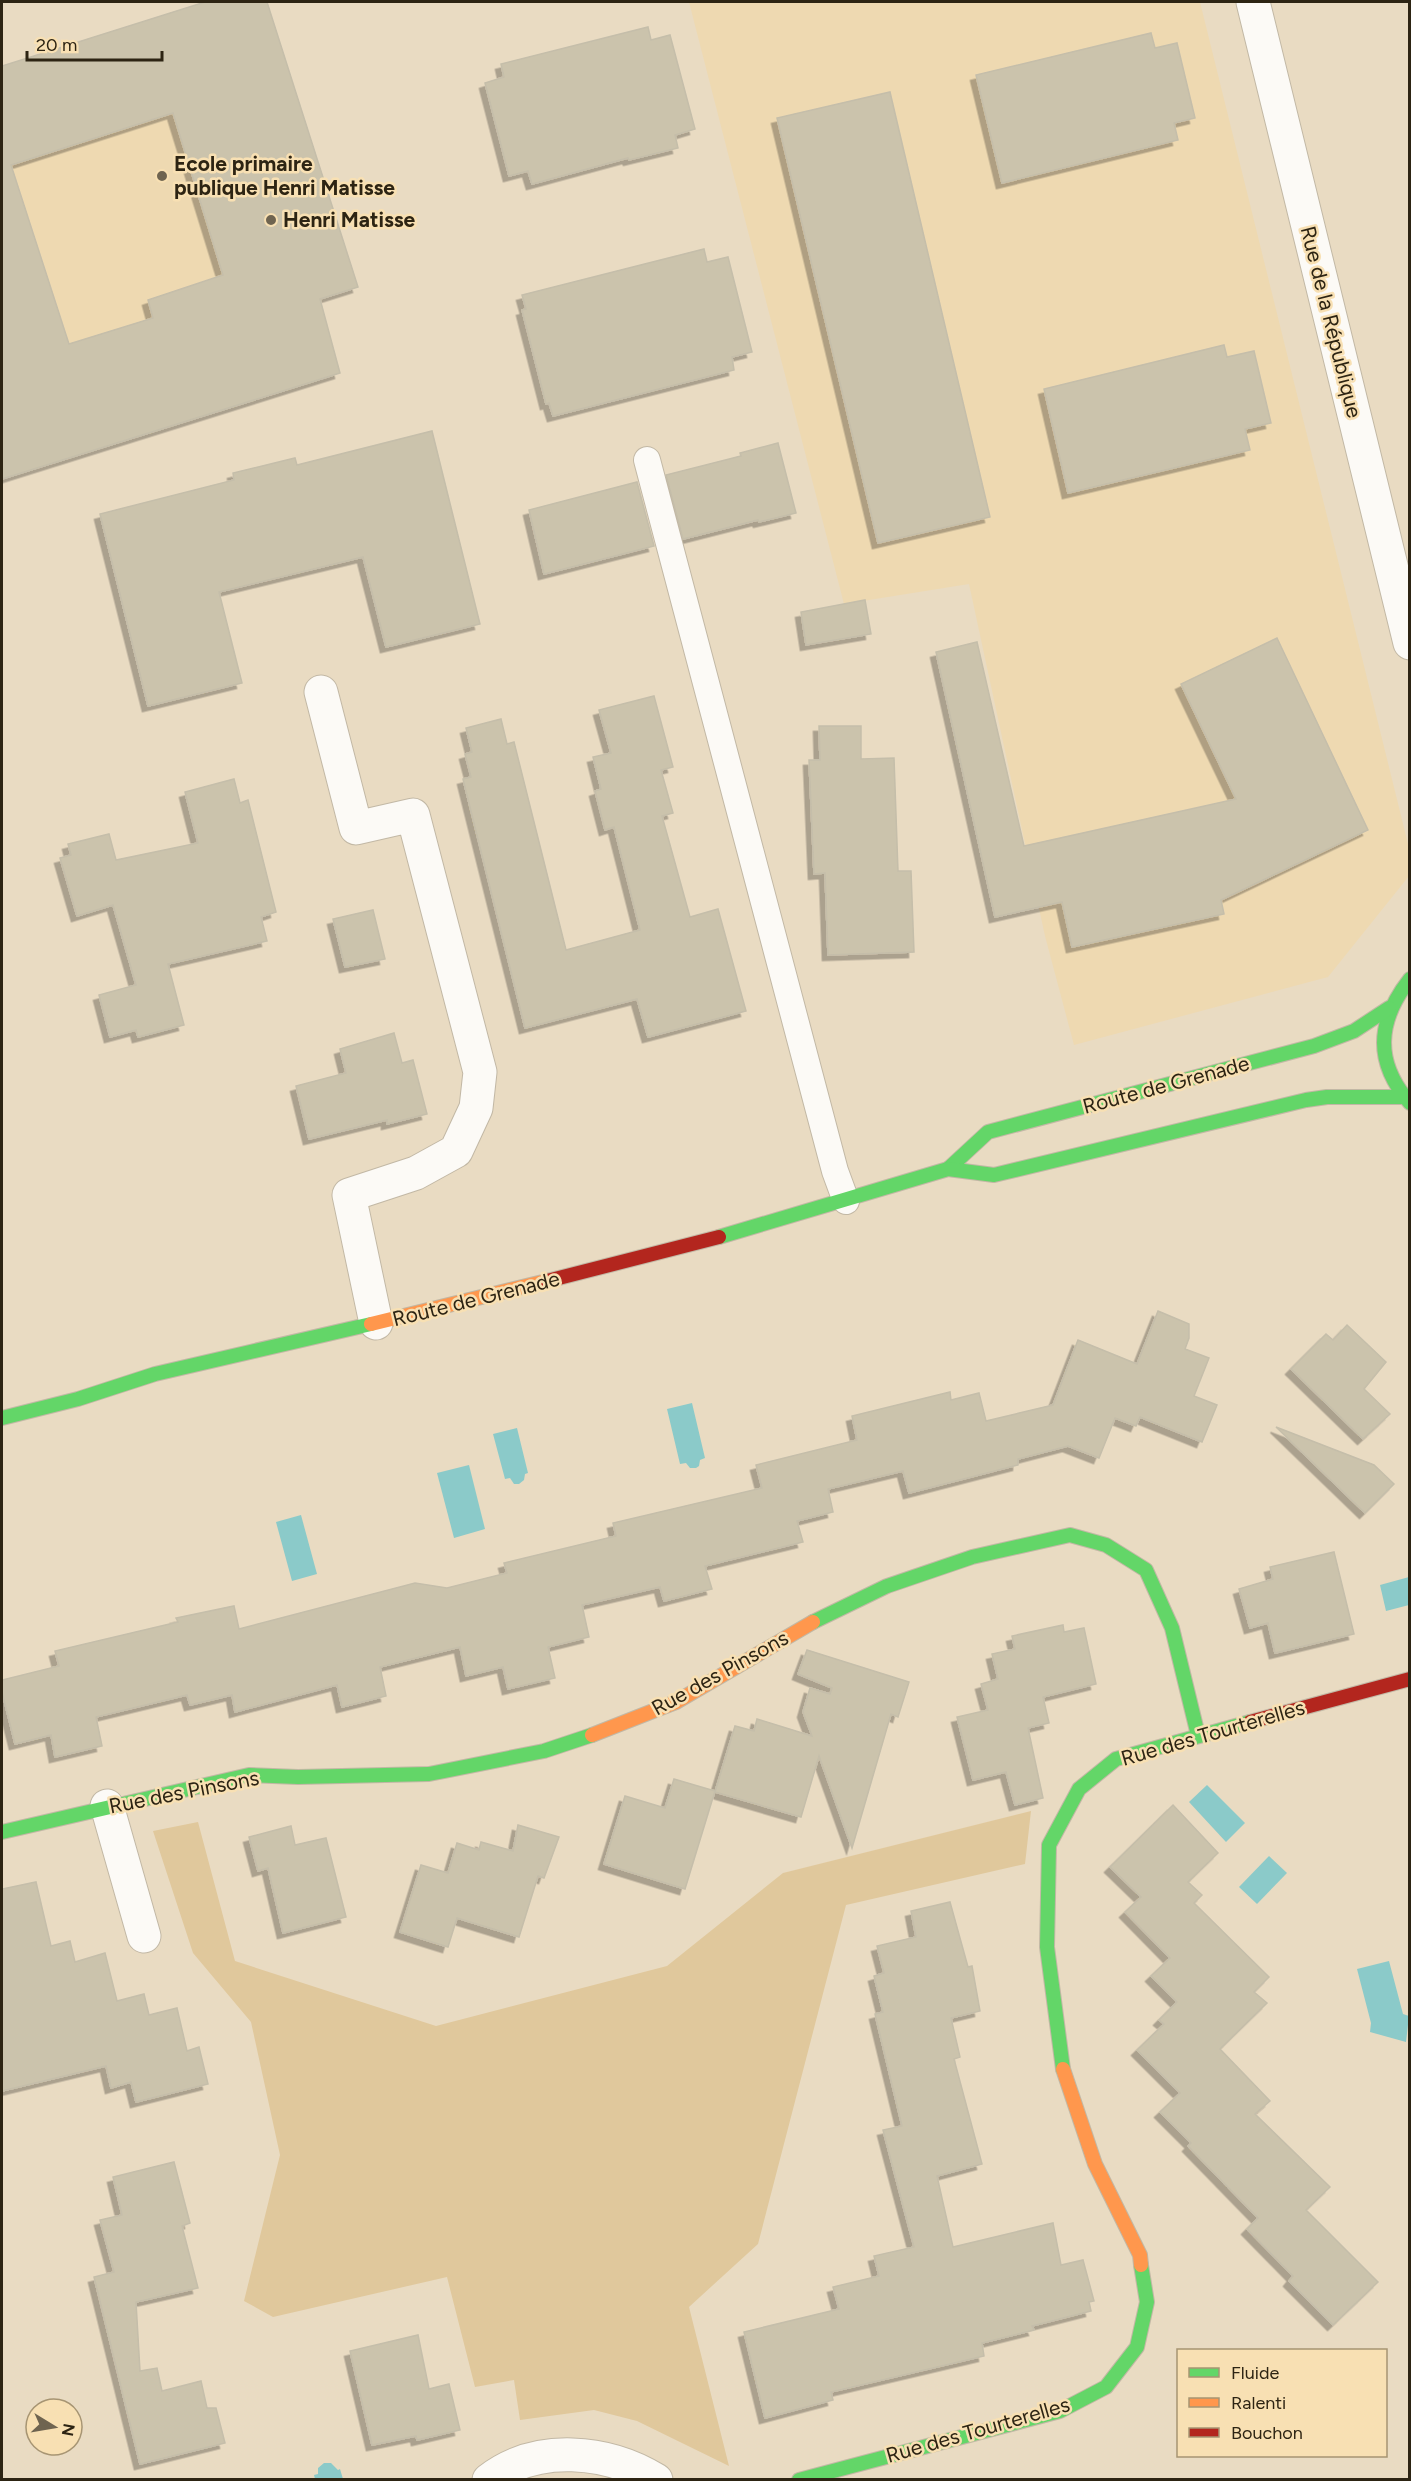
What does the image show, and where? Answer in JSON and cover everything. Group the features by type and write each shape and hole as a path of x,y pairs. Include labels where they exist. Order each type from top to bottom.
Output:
{"street":[{"name":"Rue de la République","path":"1253,2 1405,608 1410,643"},
{"path":"321,692 356,828 413,815 480,1072 476,1108 456,1151 416,1173 349,1195 376,1323"},
{"path":"1406,1100 1390,1078 1383,1055 1383,1031 1389,1008 1398,992 1410,979"},
{"name":"Route de Grenade","path":"948,1169 988,1132 1314,1046 1354,1031 1389,1008"},
{"name":"Route de Grenade","path":"2,1418 78,1399 156,1374 376,1323 764,1225 948,1169 994,1175 1306,1100 1327,1097 1406,1100"},
{"name":"Rue des Pinsons","path":"2,1832 249,1775 310,1777 429,1774 544,1750 618,1726 676,1702 734,1670 807,1625 887,1586 972,1557 1070,1535 1106,1545 1146,1570 1172,1628 1198,1735"},
{"name":"Rue des Tourterelles","path":"799,2480 1060,2411 1106,2387 1137,2347 1147,2302 1140,2255 1095,2164 1061,2062 1047,1947 1049,1845 1079,1789 1116,1759 1410,1679"},
{"path":"107,1806 144,1936"},
{"path":"489,2480 502,2470 534,2458 575,2454 634,2466 656,2480"}],"lane":[{"path":"647,460 835,1172 846,1201"}],"shaded area":[{"name":"Ecole primaire publique Henri Matisse","path":"205,2 267,2 358,287 320,299 340,373 2,479 2,66"},
{"path":"689,2 1200,2 1409,848 1409,876 1328,977 1074,1045 1045,936 969,584 844,604"},
{"path":"1031,1811 1025,1864 846,1905 758,2244 689,2307 729,2466 637,2421 594,2410 520,2420 514,2380 475,2387 447,2277 273,2317 244,2301 280,2155 251,2022 193,1953 153,1831 198,1822 235,1961 436,2026 667,1966 783,1873"}],"water":[{"path":"692,1403 705,1458 700,1460 696,1468 690,1468 686,1463 680,1464 667,1409"},
{"path":"517,1428 528,1473 519,1484 514,1484 510,1478 505,1479 493,1434"},
{"path":"469,1465 485,1529 454,1538 437,1473"},
{"path":"301,1515 317,1574 292,1581 276,1522"},
{"path":"1409,1577 1409,1605 1386,1611 1380,1585"},
{"path":"1207,1785 1245,1823 1226,1842 1189,1802"},
{"path":"1269,1856 1287,1873 1257,1904 1239,1887"},
{"path":"1389,1961 1403,2014 1409,2016 1406,2042 1370,2032 1371,2023 1357,1969"},
{"path":"324,2463 331,2463 338,2470 340,2469 343,2479 315,2479 314,2475 318,2474 318,2468"}],"building":[{"name":"Ecole primaire publique Henri Matisse","path":"205,2 267,2 358,287 320,299 340,373 2,479 2,66","holes":["173,113 223,275 148,300 153,318 69,344 11,165"]},
{"path":"648,27 651,40 670,35 695,129 675,135 678,148 629,160 628,158 532,184 528,171 509,176 485,83 504,77 501,64"},
{"path":"1151,33 1155,48 1177,43 1195,118 1174,123 1178,140 1002,183 976,75"},
{"path":"890,92 990,517 878,543 777,118"},
{"path":"704,249 707,262 728,257 752,352 732,357 734,370 553,416 549,403 546,404 522,310 526,309 522,295"},
{"path":"1224,345 1227,357 1254,351 1271,423 1245,429 1250,450 1068,493 1044,389"},
{"path":"432,431 480,624 386,647 363,557 219,592 242,683 148,706 100,514 234,480 233,473 295,458 297,465"},
{"path":"778,443 796,513 683,539 666,475 741,456 740,453"},
{"path":"637,482 654,546 544,574 529,510"},
{"path":"865,600 871,634 806,645 801,612"},
{"path":"1277,638 1368,830 1221,900 1224,914 1072,947 1062,902 995,917 936,652 977,642 1024,846 1236,799 1181,684"},
{"path":"654,696 673,767 661,770 673,813 662,816 690,917 718,909 746,1011 648,1037 637,999 525,1028 463,779 471,777 465,754 472,752 466,728 501,719 507,744 514,742 566,950 640,930 614,827 605,830 595,791 601,789 593,757 611,753 599,710"},
{"path":"819,726 861,726 861,759 894,758 898,871 911,871 914,952 828,955 825,873 814,874 809,760 820,760"},
{"path":"234,779 240,803 248,800 276,912 261,917 267,941 168,964 184,1025 138,1037 136,1030 110,1037 99,995 136,985 113,905 77,916 60,858 71,855 68,844 109,834 116,860 198,843 185,792"},
{"path":"373,910 385,959 345,967 333,919"},
{"path":"394,1033 402,1063 413,1060 427,1114 387,1124 387,1120 309,1139 296,1086 346,1073 340,1049"},
{"path":"1158,1311 1189,1324 1189,1338 1185,1349 1209,1358 1194,1396 1217,1405 1202,1442 1140,1417 1136,1426 1115,1418 1099,1458 1068,1446 1018,1459 1018,1465 909,1493 903,1471 828,1489 833,1512 797,1521 803,1542 705,1566 712,1589 664,1601 660,1587 582,1605 589,1637 548,1647 555,1678 508,1689 503,1667 466,1676 460,1647 380,1667 386,1696 342,1707 337,1685 235,1712 232,1695 190,1705 187,1695 96,1717 102,1746 55,1757 51,1735 15,1744 2,1692 2,1680 59,1666 55,1651 178,1622 176,1618 234,1606 239,1629 415,1583 447,1588 507,1573 504,1563 616,1536 613,1523 762,1488 756,1465 857,1440 852,1416 950,1392 951,1400 979,1393 986,1421 1053,1405 1078,1340 1137,1364"},
{"path":"1347,1325 1386,1362 1364,1389 1390,1414 1363,1439 1291,1369 1326,1334 1333,1340"},
{"path":"1276,1427 1374,1465 1394,1484 1365,1513"},
{"path":"1334,1552 1354,1634 1275,1653 1268,1623 1250,1628 1239,1589 1273,1579 1270,1567"},
{"path":"1063,1625 1064,1632 1084,1628 1096,1684 1043,1697 1049,1723 1028,1728 1043,1798 1015,1805 1006,1772 973,1780 957,1717 988,1710 981,1684 998,1679 992,1654 1015,1649 1012,1636"},
{"path":"807,1650 909,1682 898,1717 891,1714 852,1848 819,1756 801,1817 715,1792 735,1726 754,1731 757,1719 812,1736 803,1712 810,1688 830,1694 832,1688 798,1674"},
{"path":"674,1779 715,1791 685,1889 604,1864 625,1796 665,1808"},
{"path":"1173,1805 1218,1853 1188,1882 1202,1895 1194,1903 1269,1977 1254,1992 1267,2003 1220,2049 1270,2101 1255,2114 1330,2187 1306,2210 1378,2282 1333,2325 1289,2281 1293,2276 1247,2229 1258,2218 1188,2146 1191,2143 1160,2112 1180,2093 1137,2050 1164,2024 1159,2020 1177,2002 1151,1976 1170,1958 1125,1912 1141,1897 1110,1867"},
{"path":"518,1825 559,1837 544,1878 538,1876 519,1937 457,1918 448,1947 400,1932 421,1865 448,1873 457,1843 479,1850 481,1842 513,1851"},
{"path":"291,1826 295,1845 326,1838 346,1917 283,1933 268,1868 258,1871 249,1837"},
{"path":"36,1882 51,1946 70,1941 75,1962 105,1953 117,2001 144,1994 149,2015 177,2008 187,2051 199,2047 208,2084 136,2102 131,2082 111,2088 106,2066 2,2091 2,1889"},
{"path":"950,1902 968,1967 972,1966 980,2011 951,2018 960,2057 954,2059 982,2164 937,2176 953,2247 1053,2223 1061,2265 1083,2260 1094,2301 1089,2302 1091,2311 1032,2326 1034,2330 982,2343 984,2356 831,2392 833,2400 765,2418 744,2332 839,2309 833,2287 879,2276 874,2256 914,2247 883,2130 902,2126 875,2014 883,2012 874,1976 884,1973 877,1946 916,1937 911,1911"},
{"path":"174,2162 190,2223 182,2226 198,2288 136,2302 140,2371 157,2368 162,2391 201,2381 207,2408 216,2408 225,2443 140,2464 94,2277 114,2272 100,2220 122,2215 113,2177"},
{"path":"418,2335 429,2389 449,2384 460,2430 417,2440 416,2436 372,2445 350,2351"}],"traffic: fast":[{"path":"1410,979 1391,1010 1384,1041 1385,1057 1390,1072 1398,1088 1410,1103"},
{"path":"948,1169 988,1132 1314,1046 1354,1031 1389,1008"},
{"path":"719,1237 948,1169 994,1175 1306,1100 1327,1097 1403,1097"},
{"path":"2,1418 78,1399 155,1374 371,1324"},
{"path":"813,1622 887,1586 972,1557 1070,1535 1106,1545 1146,1570 1172,1628 1198,1735"},
{"path":"1063,2069 1047,1947 1049,1845 1079,1789 1116,1759 1250,1722"},
{"path":"2,1832 249,1775 298,1777 429,1774 544,1751 592,1735"},
{"path":"799,2480 1060,2411 1106,2387 1137,2347 1147,2302 1141,2265"}],"traffic: slow":[{"path":"371,1324 547,1281"},
{"path":"592,1735 676,1702 813,1622"},
{"path":"1063,2069 1095,2164 1140,2255 1141,2265"}],"traffic: jam":[{"path":"547,1281 719,1237"},
{"path":"1250,1722 1410,1679"}],"place":[{"name":"Ecole primaire publique Henri Matisse","path":"162,176"},
{"name":"Henri Matisse","path":"271,220"}]}
